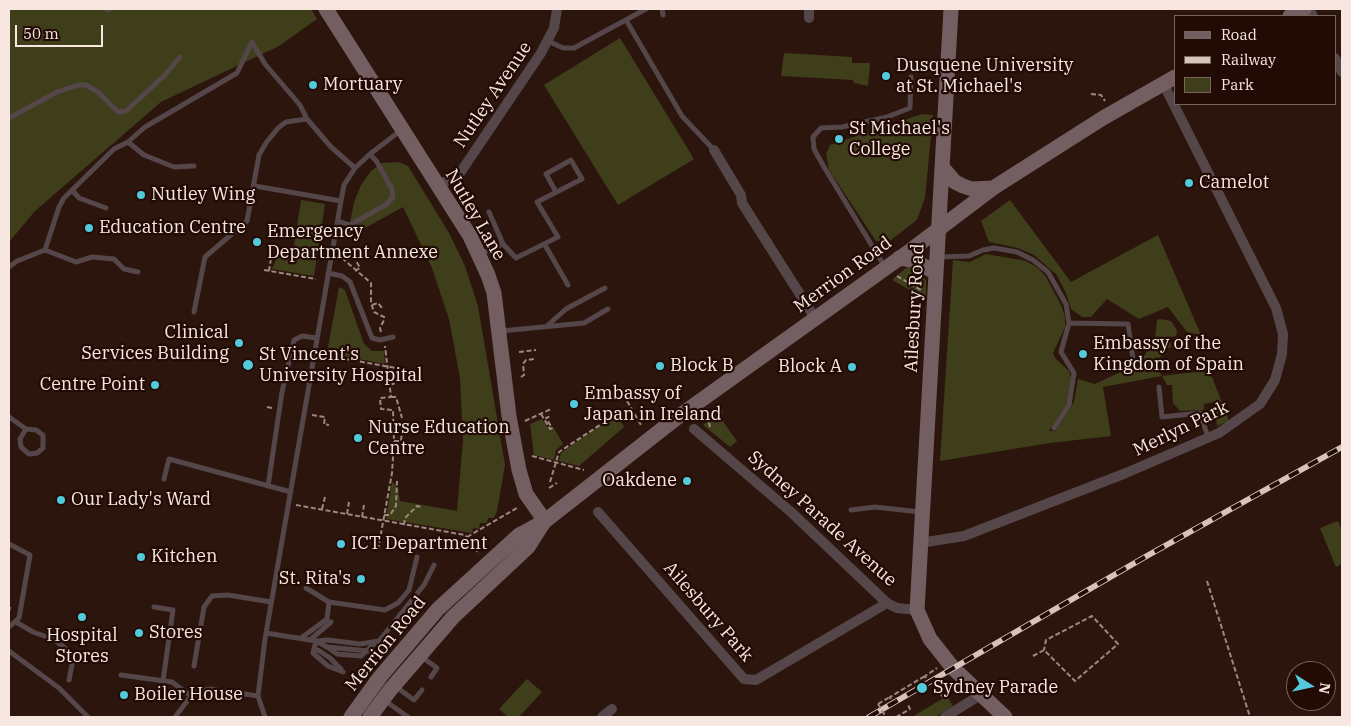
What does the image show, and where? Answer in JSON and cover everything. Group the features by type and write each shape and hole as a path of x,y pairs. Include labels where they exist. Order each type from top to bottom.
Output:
{"main road":[{"name":"Nutley Lane","path":"326,9 480,255 494,293 509,416 519,470 526,494 545,521"},
{"name":"Ailesbury Road","path":"917,610 952,9"},
{"path":"1292,15 1304,9"},
{"name":"Merrion Road","path":"351,717 412,637 451,595 519,535 545,521 680,416 815,318 890,271 900,258 993,188 1112,113 1169,80"},
{"path":"942,167 955,182 963,186 972,189 993,188"},
{"path":"900,258 936,265"},
{"name":"Merrion Road","path":"370,717 383,699 462,608 528,547 545,521"},
{"name":"Merrion Road","path":"451,595 462,608"},
{"path":"917,610 930,639 953,668 1005,717"}],"street":[{"name":"Nutley Avenue","path":"438,186 460,173 548,41 556,19 557,9"},
{"path":"1336,60 1342,72"},
{"name":"Merlyn Park","path":"920,543 964,536 1126,473 1208,438 1240,419 1260,404 1275,378 1282,354 1283,334 1276,308 1171,100 1169,80"},
{"path":"714,150 741,195 742,203 815,318"},
{"name":"Sydney Parade Avenue","path":"694,429 791,512 887,603 897,608 917,610"},
{"name":"Ailesbury Park","path":"598,512 744,679 756,680 887,603"},
{"path":"945,717 982,694"},
{"path":"602,717 612,709"}],"lane":[{"path":"548,41 563,48 574,48 646,9"},
{"path":"626,20 682,116 714,150"},
{"path":"46,250 58,207 72,190 114,149 128,142 144,127 237,73 252,42 264,64 300,105 307,119 332,147 355,168"},
{"path":"9,118 57,92 78,85 86,85 98,92 118,112 126,111 164,76 180,58"},
{"path":"890,271 824,168 814,149 813,137 821,128 842,127 887,117 910,108 911,77"},
{"path":"194,312 205,257 241,229 247,221 255,186 259,155 272,135 286,122 307,119"},
{"path":"265,717 258,696 266,633 340,201 344,185 355,168 370,154 402,131"},
{"path":"128,142 144,155 174,167 194,166"},
{"path":"338,221 350,226 387,204 393,198 392,188 377,162 370,154"},
{"path":"490,212 503,244 516,258 558,237 537,202 582,179 571,160 546,174 556,192"},
{"path":"255,186 278,193 340,201"},
{"path":"72,190 79,198 106,208"},
{"path":"480,255 503,244"},
{"path":"545,245 568,285"},
{"path":"936,265 994,248 1017,252 1033,260 1048,272 1066,304 1069,324 1061,352 1074,373 1069,406 1054,428"},
{"path":"9,267 24,258 46,250 76,262 92,257 114,259 124,269 138,272"},
{"path":"328,273 342,276 350,282 372,338 380,340 393,337"},
{"path":"547,325 566,309 605,288"},
{"path":"498,331 584,323 608,309"},
{"path":"1069,324 1128,324 1133,359"},
{"path":"268,486 282,392 294,340 302,336 317,338"},
{"path":"1159,387 1162,417 1200,413 1208,438"},
{"path":"9,418 26,429 36,430 42,436 44,444 37,453 29,454 21,446 20,439 26,429"},
{"path":"164,479 169,459 291,492"},
{"path":"850,510 875,507 922,512"},
{"path":"9,544 30,554 19,618 9,627"},
{"path":"306,588 330,602 378,610 390,609 409,590 417,557"},
{"path":"266,633 301,638 327,647 331,652 349,656 361,656 376,643 406,610 424,585 434,565"},
{"path":"194,666 206,601 218,594 271,602"},
{"path":"301,638 305,633 326,619 330,602"},
{"path":"154,607 173,610 163,681"},
{"path":"16,622 33,632 53,638 66,649 73,659 70,680"},
{"path":"314,650 318,650 330,658 343,672 328,666 313,653 313,641 331,622"},
{"path":"313,641 328,640 360,644 376,643"},
{"path":"9,651 58,688 88,717"},
{"path":"420,656 437,668 430,677"},
{"path":"121,675 172,682 191,696"},
{"path":"394,686 414,700 422,690"},
{"path":"175,717 191,696 200,690 210,689 258,696"},
{"path":"383,699 408,717"}],"path":[{"path":"1091,94 1102,95 1112,113"},
{"path":"270,249 272,252 270,271"},
{"path":"343,249 354,254 357,252"},
{"path":"355,271 360,268 354,259 362,255"},
{"path":"264,270 316,279"},
{"path":"890,271 926,293"},
{"path":"372,305 378,303 382,308"},
{"path":"519,352 536,350"},
{"path":"335,357 396,368"},
{"path":"521,377 524,375 523,364 526,360 534,359"},
{"path":"390,385 398,382 398,379"},
{"path":"391,397 396,397 402,418"},
{"path":"627,401 641,425"},
{"path":"525,422 551,409"},
{"path":"378,550 392,473 394,441 392,410"},
{"path":"550,482 559,452 618,413 621,419 633,412"},
{"path":"541,414 550,429 552,428 546,418 550,416"},
{"path":"394,441 401,441 402,431"},
{"path":"532,456 584,470"},
{"path":"384,515 390,515 396,506 397,481"},
{"path":"549,488 557,483"},
{"path":"322,510 325,497"},
{"path":"346,515 349,502"},
{"path":"289,504 467,537 516,508"},
{"path":"362,517 364,505"},
{"path":"404,525 405,518 417,506 422,507"},
{"path":"467,537 479,554"},
{"path":"1207,581 1250,717"},
{"path":"9,610 10,606"},
{"path":"1092,616 1118,644 1075,681 1044,650 1046,640 1092,616"},
{"path":"376,643 380,646 369,665 380,677"},
{"path":"1033,656 1044,650"},
{"path":"886,717 878,704 925,676"},
{"path":"936,688 943,697 959,688"},
{"path":"896,717 910,709 908,705"}],"green space":[{"path":"9,9 311,9 317,19 279,46 161,102 35,211 9,242"},
{"path":"620,38 694,159 618,205 544,85"},
{"path":"784,53 852,57 852,63 870,63 868,86 854,83 853,80 781,76"},
{"path":"922,114 933,115 925,198 917,220 887,243 876,241 829,170 826,154 830,145"},
{"path":"399,162 408,166 449,233 465,266 478,306 505,465 497,511 494,518 488,518 487,523 480,523 479,529 473,528 472,533 386,519 392,482 398,487 400,501 457,511 463,440 460,378 449,319 432,268 403,207 347,238 354,202 361,185 371,171 382,163"},
{"path":"301,200 325,204 314,276 272,269 277,257 292,259"},
{"path":"1010,200 1071,282 1158,235 1201,335 1187,332 1168,307 1139,319 1107,299 1091,317 1082,317 1071,309 1066,293 1056,274 1034,255 1018,248 989,242 981,221"},
{"path":"986,254 1026,261 1038,268 1046,277 1061,305 1065,317 1065,327 1053,353 1055,358 1069,371 1071,378 1067,404 1049,431 1055,431 1074,402 1078,379 1095,384 1127,369 1143,358 1155,340 1157,320 1171,321 1177,330 1176,336 1170,337 1171,347 1166,349 1159,359 1158,370 1162,376 1103,387 1111,436 1050,443 940,461 953,260 970,262"},
{"path":"907,267 916,269 926,280 926,299 892,280"},
{"path":"339,287 345,290 364,344 372,351 384,351 385,364 327,353"},
{"path":"1203,371 1209,374 1212,377 1229,421 1217,426 1214,402 1204,404 1204,410 1180,411 1173,403 1172,385 1167,385 1162,376"},
{"path":"723,409 724,423 737,441 730,447 703,425"},
{"path":"617,414 624,427 579,466 559,461 561,453"},
{"path":"542,419 549,430 554,428 563,444 556,450 554,460 534,455 530,424"},
{"path":"1338,521 1342,530 1342,564 1336,567 1320,528"},
{"path":"527,679 542,692 519,717 508,717 499,709"},
{"path":"947,696 953,706 935,717 912,717"}],"railway":[{"path":"869,717 1145,557 1342,447"}],"place":[{"name":"Dusquene University at St. Michael's","path":"886,76"},
{"name":"Mortuary","path":"313,85"},
{"name":"St Michael's College","path":"839,139"},
{"name":"Camelot","path":"1189,183"},
{"name":"Nutley Wing","path":"141,195"},
{"name":"Education Centre","path":"89,228"},
{"name":"Emergency Department Annexe","path":"257,242"},
{"name":"Clinical Services Building","path":"239,343"},
{"name":"Embassy of the Kingdom of Spain","path":"1083,354"},
{"name":"St Vincent's University Hospital","path":"248,365"},
{"name":"Block B","path":"660,366"},
{"name":"Block A","path":"852,367"},
{"name":"Centre Point","path":"155,385"},
{"name":"Embassy of Japan in Ireland","path":"574,404"},
{"name":"Nurse Education Centre","path":"358,438"},
{"name":"Oakdene","path":"687,481"},
{"name":"Our Lady's Ward","path":"61,500"},
{"name":"ICT Department","path":"341,544"},
{"name":"Kitchen","path":"141,557"},
{"name":"St. Rita's","path":"361,579"},
{"name":"Hospital Stores","path":"82,617"},
{"name":"Stores","path":"139,633"},
{"name":"Sydney Parade","path":"922,688"},
{"name":"Boiler House","path":"124,695"}]}
